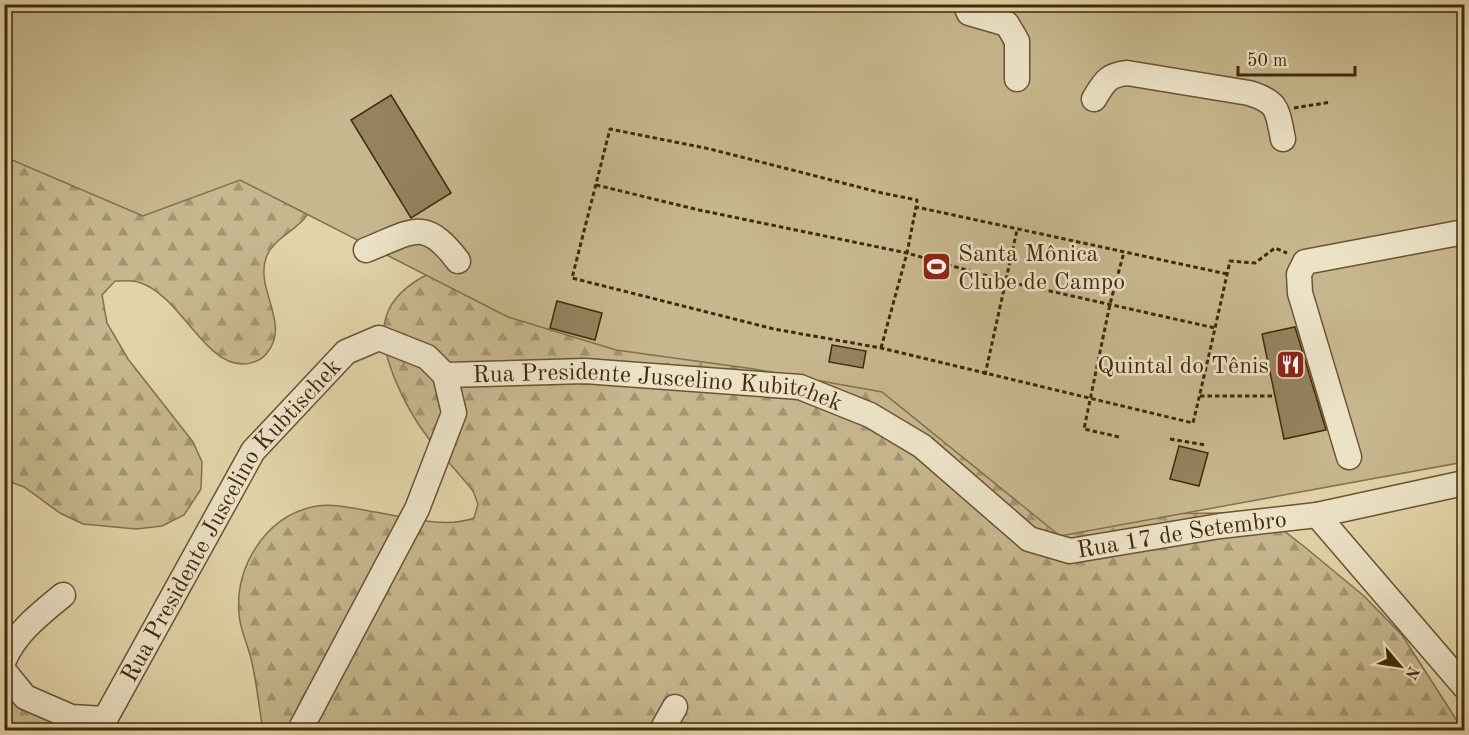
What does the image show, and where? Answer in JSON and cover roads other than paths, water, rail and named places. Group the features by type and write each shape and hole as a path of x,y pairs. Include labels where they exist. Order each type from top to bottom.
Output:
{"street":[{"path":"965,4 969,13 1007,24 1017,40 1017,79"},
{"path":"1094,99 1106,81 1114,74 1127,73 1248,93 1274,104 1278,111 1283,139"},
{"path":"366,250 416,230 431,233 446,245 458,261"},
{"path":"1349,457 1300,293 1299,274 1305,262 1464,232"},
{"name":"Rua Presidente Juscelino Kubtischek","path":"102,724 254,452 346,352 379,338 427,357 444,375"},
{"name":"Rua Presidente Juscelino Kubitchek","path":"444,375 585,371 800,387 870,415"},
{"path":"300,730 417,509 454,413 444,375"},
{"name":"Rua 17 de Setembro","path":"870,415 922,446 1029,539 1071,551 1220,526 1317,515 1464,483"},
{"path":"1317,515 1464,686"},
{"path":"4,660 10,646 27,626 63,595"},
{"path":"4,671 25,697 71,717 102,724"},
{"path":"662,730 675,707"}],"place":[{"name":"Santa Mônica Clube de Campo","path":"937,267"},
{"name":"Quintal do Tênis","path":"1290,365"}]}
